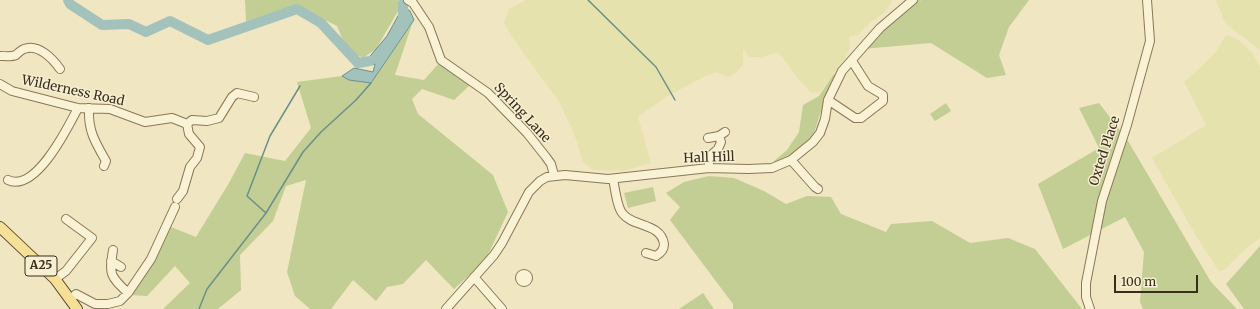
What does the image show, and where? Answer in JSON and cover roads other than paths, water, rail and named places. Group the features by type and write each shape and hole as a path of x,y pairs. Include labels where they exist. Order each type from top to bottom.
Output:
{"main road":[{"name":"A25","path":"0,228 55,279 77,309"}],"street":[{"name":"Spring Lane","path":"409,0 413,3 429,27 441,60 488,93 527,133 546,156 551,164 554,175"},
{"name":"Hall Hill","path":"446,309 502,243 521,205 533,186 547,177 554,175 579,175 602,179 613,179 709,168 748,170 772,168 791,160 813,142 820,133 825,119 828,100 842,71 880,28 913,0"},
{"name":"Oxted Place","path":"1090,309 1086,297 1086,283 1102,201 1127,125 1150,42 1147,0"},
{"path":"0,56 11,56 28,48 38,50 48,55 60,69"},
{"path":"828,100 855,118 861,118 882,101 883,95 868,86 852,61"},
{"name":"Wilderness Road","path":"0,84 12,91 78,108 110,109 144,122 172,118 187,124"},
{"path":"70,299 76,294 95,304 108,304 120,300 128,293 151,259 176,203 183,191 190,166 197,158 200,147 189,134 187,124 192,120 199,119 207,121 218,118 232,97 237,94 254,97"},
{"path":"8,180 15,183 23,182 43,165 55,148 78,108"},
{"path":"89,108 88,118 91,134 107,162"},
{"path":"708,138 722,134 718,149 709,157 709,168"},
{"path":"791,160 818,189"},
{"path":"613,179 621,213 627,218 654,230 660,235 663,241 664,248 661,253 656,256 646,253"},
{"path":"55,279 66,271 92,238 75,231 66,219"},
{"path":"113,250 111,270 113,279 128,293"},
{"path":"111,262 121,268"},
{"path":"474,277 502,309"}],"water":[{"path":"403,6 410,11 414,20 371,83 349,80 342,76 354,68 373,72 375,64 364,66 358,63 366,61 387,36"}],"waterway":[{"path":"68,0 70,4 102,25 129,24 146,32 170,21 208,40 297,9 321,23 358,63 370,61"},
{"path":"588,0 656,67 675,100"},
{"path":"403,3 403,19"},
{"path":"199,309 207,289 266,213 303,152 321,132 356,100 371,83"},
{"path":"266,213 247,196 270,136 300,86"}]}
